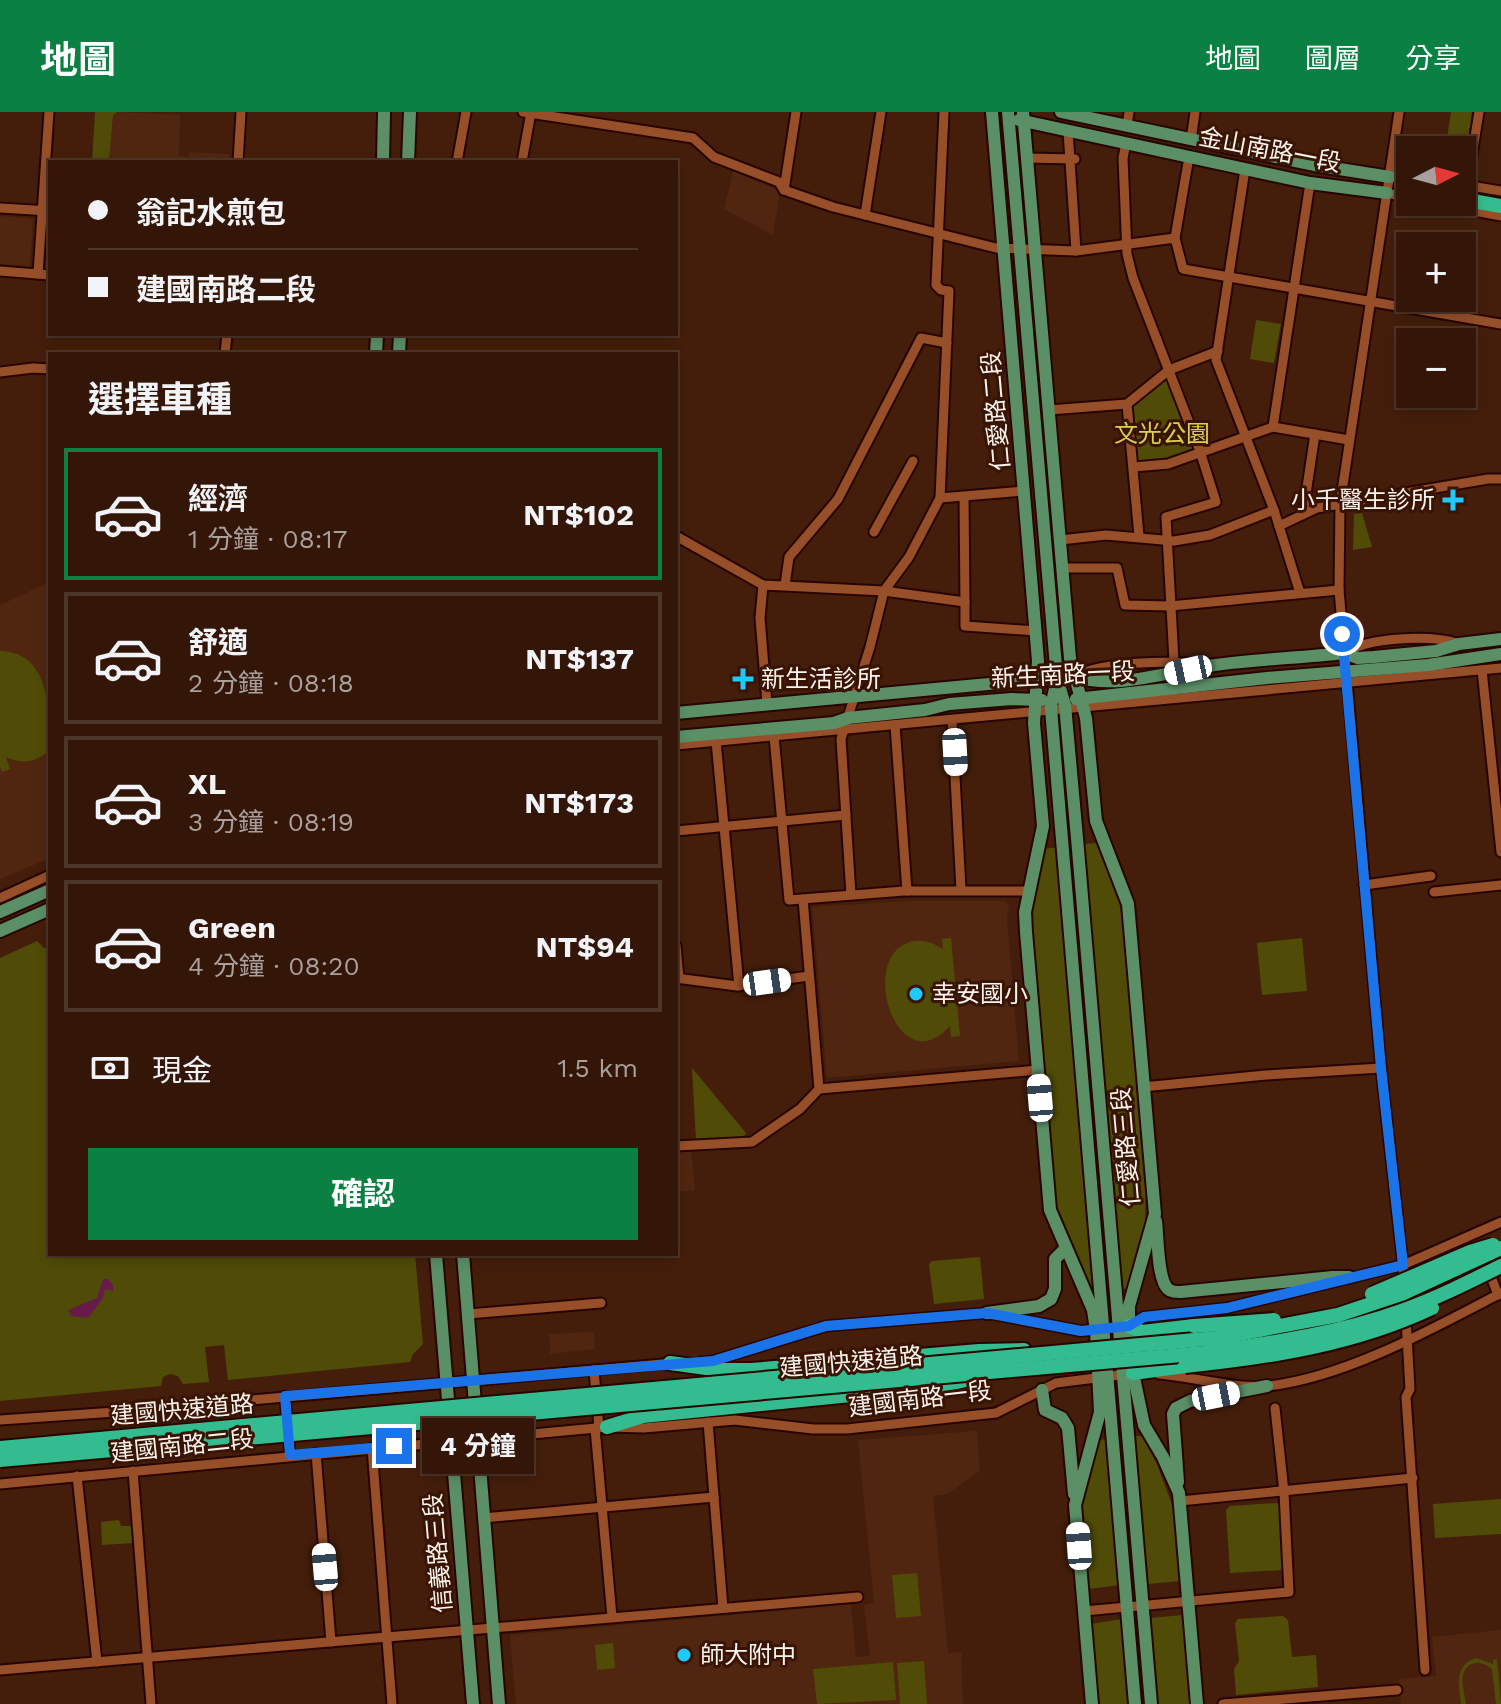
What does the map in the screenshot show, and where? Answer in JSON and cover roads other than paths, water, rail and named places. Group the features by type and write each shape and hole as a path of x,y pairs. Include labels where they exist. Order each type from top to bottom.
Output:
{"highway":[{"path":"1476,193 1501,198"},
{"path":"1476,195 1501,206"},
{"path":"1125,1327 1142,1332 1277,1319 1332,1307 1501,1242"},
{"name":"建國快速道路","path":"0,1448 1217,1338 1338,1315 1404,1293 1501,1248"},
{"path":"1128,1374 1260,1358 1377,1332 1445,1302 1495,1269"},
{"name":"建國快速道路","path":"0,1460 1204,1353 1345,1328 1402,1311 1495,1269"},
{"path":"670,1363 721,1370 979,1351 1073,1349"},
{"path":"600,1428 643,1416 940,1386 1000,1371"}],"main road":[{"path":"383,160 384,112"},
{"path":"408,160 410,112"},
{"name":"金山南路一段","path":"1064,112 1314,165 1390,177"},
{"name":"金山南路一段","path":"988,113 1023,116 1068,131 1310,183 1387,193"},
{"name":"仁愛路二段","path":"988,113 1005,249 1036,631 1035,706"},
{"name":"仁愛路二段","path":"1008,115 1059,705"},
{"path":"1023,116 1070,658 1075,676"},
{"name":"新生南路一段","path":"678,713 1075,676 1091,682 1164,675 1213,665 1344,653 1363,658 1436,651 1459,644 1501,639"},
{"name":"新生南路一段","path":"678,737 845,724 949,704 1012,699 1035,706 1059,705 1347,678 1501,654"},
{"name":"仁愛路三段","path":"1075,676 1082,703 1096,821 1128,904 1155,1214 1125,1327"},
{"name":"仁愛路三段","path":"1059,705 1125,1327 1151,1704"},
{"name":"仁愛路三段","path":"1059,705 1103,1376 1135,1704"},
{"name":"仁愛路三段","path":"1035,706 1043,826 1025,912 1050,1210 1100,1329"},
{"path":"0,912 48,891"},
{"path":"0,931 48,910"},
{"path":"1155,1214 1161,1272 1170,1291 1349,1277"},
{"path":"987,1313 1039,1306 1051,1299 1055,1289 1055,1259 1066,1248"},
{"name":"信義路三段","path":"436,1256 457,1440 473,1704"},
{"name":"信義路三段","path":"463,1256 499,1704"},
{"name":"仁愛路三段","path":"1128,1374 1144,1425 1163,1457 1179,1497 1197,1704"},
{"name":"仁愛路三段","path":"1092,1704 1075,1505 1100,1412 1103,1376"},
{"path":"1179,1497 1173,1414 1176,1408 1190,1401 1267,1386"},
{"path":"1042,1390 1045,1410 1062,1418 1068,1428 1075,1505"}],"street":[{"path":"38,274 46,210 49,112"},
{"path":"238,160 241,112"},
{"path":"457,160 466,112"},
{"path":"523,112 595,117 693,138 714,157 779,182 784,190 939,235 1005,249 1076,251 1175,238"},
{"path":"522,160 531,112"},
{"path":"784,190 796,112"},
{"path":"865,215 881,112"},
{"path":"851,895 841,739 884,591 909,557 940,498 949,291 941,290 936,285 944,112"},
{"path":"1127,126 1129,112"},
{"path":"1191,140 1195,112"},
{"path":"1399,112 1340,505 1339,590 1381,1068 1403,1265 1410,1389 1406,1397 1425,1670"},
{"path":"1474,136 1479,112"},
{"path":"1068,131 1073,159 1076,251"},
{"path":"1126,143 1120,158 1126,245 1133,278 1200,451 1216,502 1166,517 1174,661"},
{"path":"1189,157 1175,238 1183,269 1501,324"},
{"path":"1027,158 1073,159"},
{"path":"1245,169 1216,360 1274,510 1300,593"},
{"name":"金山南路一段","path":"1390,177 1396,178"},
{"path":"1273,427 1310,183"},
{"path":"1476,190 1501,191"},
{"name":"金山南路一段","path":"1387,193 1396,195"},
{"path":"0,208 46,210"},
{"path":"1476,211 1501,216"},
{"path":"0,271 48,275"},
{"path":"785,585 789,557 838,499 921,338 947,343"},
{"path":"1049,410 1127,404 1169,370 1218,351"},
{"path":"0,372 48,369"},
{"path":"1127,404 1139,536"},
{"path":"1134,467 1168,464 1273,427 1349,440"},
{"path":"1303,514 1315,434"},
{"path":"874,532 913,461"},
{"path":"1279,526 1317,508 1501,479"},
{"path":"940,498 1024,491"},
{"path":"964,497 965,626 1036,631"},
{"path":"1060,540 1106,535 1174,541 1210,535 1274,510"},
{"path":"678,537 763,585 884,591 965,602"},
{"path":"1062,568 1117,568 1125,605 1170,606 1339,590"},
{"path":"763,585 760,618 767,704"},
{"name":"新生南路一段","path":"1075,676 1088,669 1174,661 1213,665"},
{"name":"新生南路一段","path":"1347,678 1501,668"},
{"path":"1482,670 1501,852"},
{"name":"新生南路一段","path":"678,745 774,736 845,724 895,725 952,720 1035,706"},
{"path":"952,720 961,890"},
{"path":"895,725 907,891"},
{"path":"774,736 789,900 907,891 1029,891"},
{"path":"716,741 739,986"},
{"path":"678,831 846,815"},
{"path":"0,898 48,876"},
{"path":"1364,885 1431,876"},
{"path":"1434,892 1501,885"},
{"path":"803,899 819,1089"},
{"path":"678,978 739,986 809,976"},
{"path":"1143,1087 1381,1068"},
{"path":"678,1146 752,1142 800,1109 819,1089 1038,1070"},
{"path":"452,1384 713,1361 826,1326 987,1313 1081,1331 1125,1327 1144,1317 1227,1308 1403,1265 1501,1222"},
{"path":"1475,1235 1499,1294"},
{"name":"建國南路一段","path":"457,1440 735,1420 813,1429 847,1429 996,1413 1064,1380 1128,1374 1267,1386 1311,1377 1408,1339 1499,1294"},
{"path":"468,1314 601,1303"},
{"path":"594,1370 612,1617"},
{"name":"建國南路二段","path":"0,1420 452,1384"},
{"path":"285,1396 290,1455"},
{"path":"1084,1611 1289,1592 1284,1492 1275,1408"},
{"path":"708,1422 723,1608"},
{"name":"建國南路二段","path":"0,1484 457,1440"},
{"path":"372,1448 392,1704"},
{"path":"316,1453 331,1642"},
{"path":"133,1471 151,1704"},
{"path":"77,1476 97,1662"},
{"path":"1179,1497 1284,1492 1413,1478"},
{"path":"483,1518 714,1497"},
{"path":"0,1670 858,1597"},
{"path":"1223,1704 1397,1690"}],"place":[{"name":"小千醫生診所","path":"1453,500"},
{"name":"新生活診所","path":"743,679"},
{"name":"幸安國小","path":"916,994"},
{"name":"師大附中","path":"684,1655"}],"park label":[{"name":"文光公園","path":"1162,434"}]}
